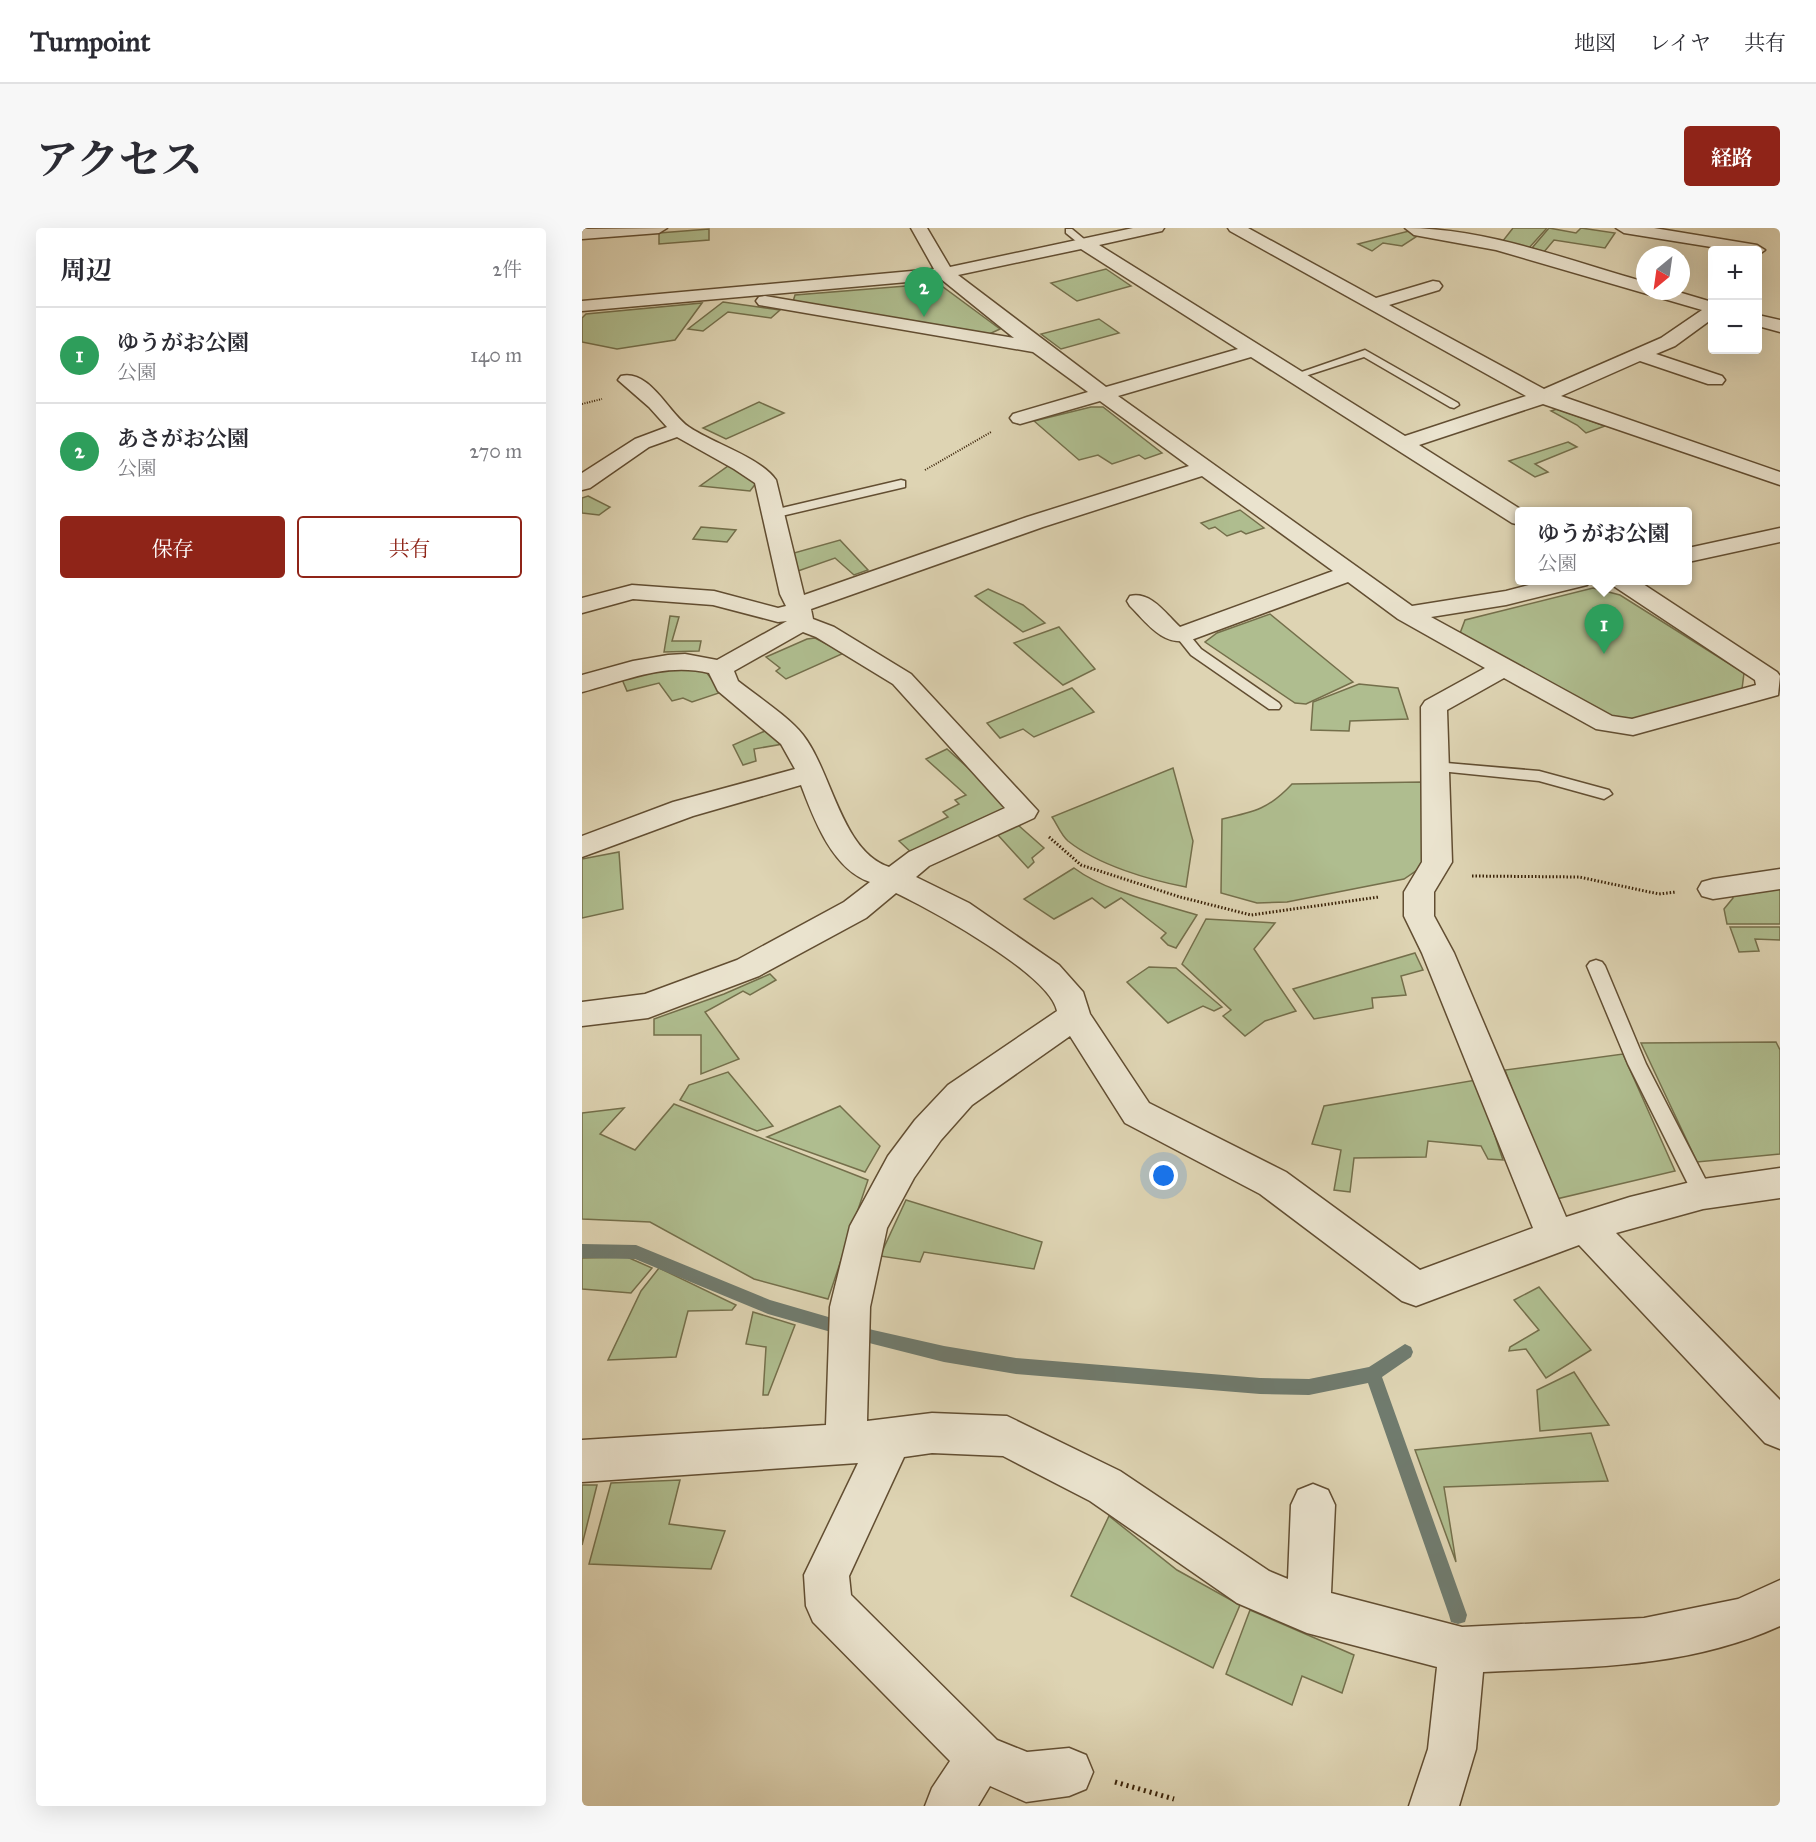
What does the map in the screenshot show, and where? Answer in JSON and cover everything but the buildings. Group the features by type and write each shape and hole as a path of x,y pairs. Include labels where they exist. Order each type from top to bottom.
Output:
{"street":[{"path":"588,232 659,228"},
{"path":"919,228 945,273 1038,347 1350,573 1407,614 1605,723 1633,727 1769,689 1768,677 1628,585"},
{"path":"582,306 945,273 1156,228"},
{"path":"1236,228 1543,397 1780,478"},
{"path":"1413,228 1420,232 1498,245 1636,285"},
{"path":"1624,228 1731,246"},
{"path":"1085,244 1515,515"},
{"path":"1373,304 1433,286"},
{"path":"730,293 778,304 1038,347"},
{"path":"1684,300 1708,307"},
{"path":"1403,444 1543,397 1668,342 1708,313"},
{"path":"1762,321 1780,326"},
{"path":"1020,418 1254,350"},
{"path":"1639,355 1715,380"},
{"path":"582,1014 648,1006 748,968 855,910 919,859 1024,811 902,679 825,632 800,613 792,594 765,480 742,464 679,430 667,412 642,389 628,380"},
{"path":"582,483 642,443 679,430"},
{"path":"582,606 632,592 714,598 778,615 800,613 1035,522 1206,468"},
{"path":"1692,554 1780,535"},
{"path":"1139,601 1173,634 1182,635 1350,573"},
{"path":"1407,614 1506,598 1559,585"},
{"path":"582,684 623,670 665,663 701,662 720,668 753,652 800,613"},
{"path":"1505,667 1434,707 1437,862 1424,881 1419,916 1570,1231 1780,1429"},
{"path":"720,668 727,685 792,739 811,773 833,830 866,870 893,879 958,911 1048,973 1071,1001 1074,1016 1137,1113 1273,1183 1416,1289 1570,1231 1703,1194 1780,1183"},
{"path":"582,847 683,808 811,773"},
{"path":"1713,889 1778,865"},
{"path":"846,1443 849,1323 869,1226 901,1167 928,1130 960,1095 1074,1016"},
{"path":"582,1461 846,1443 932,1433 1007,1436 1105,1486 1253,1587 1307,1610 1462,1650 1644,1641 1740,1622 1780,1603"},
{"path":"892,1437 826,1575 829,1606 848,1622 980,1757 1026,1776 1069,1772"},
{"path":"1307,1610 1313,1505"},
{"path":"1434,1806 1452,1749 1462,1650"},
{"path":"950,1806 980,1757"}],"lane":[{"path":"1069,231 1085,244"},
{"path":"1295,376 1365,353 1454,405"},
{"path":"773,514 901,484"},
{"path":"1182,635 1196,652 1274,706"},
{"path":"1435,767 1539,776 1604,794"},
{"path":"1596,966 1637,1064 1703,1194"}],"path":[{"path":"901,484 982,439 1002,424 1020,418"},
{"path":"1024,811 1081,865 1180,897 1251,915 1459,875 1579,877 1659,894 1713,889"},
{"path":"1069,1772 1145,1788 1174,1799"}],"green space":[{"path":"1513,228 1547,228 1528,249 1502,242"},
{"path":"1549,228 1576,233 1581,228 1615,233 1605,248 1554,240 1544,252 1532,248"},
{"path":"709,229 709,240 659,244 659,233"},
{"path":"1409,231 1419,235 1402,246 1383,243 1372,251 1358,244"},
{"path":"1106,269 1131,286 1077,301 1051,283"},
{"path":"931,284 943,287 1000,329 985,336 792,305 795,295"},
{"path":"723,302 780,310 771,318 728,312 703,331 688,329"},
{"path":"702,303 675,340 617,349 582,342 582,318 586,314"},
{"path":"1099,319 1119,333 1061,349 1041,334"},
{"path":"759,402 784,413 726,439 703,428"},
{"path":"1091,407 1103,407 1162,453 1145,459 1139,455 1112,464 1098,455 1079,460 1034,421"},
{"path":"1557,409 1605,426 1586,433 1577,425 1551,411"},
{"path":"1568,442 1577,447 1535,464 1548,472 1535,477 1509,461"},
{"path":"731,464 757,482 750,491 700,486"},
{"path":"588,496 610,507 599,515 582,513 582,498"},
{"path":"1240,510 1264,528 1246,534 1241,531 1227,536 1215,527 1209,529 1201,523"},
{"path":"701,527 736,530 727,542 693,539"},
{"path":"840,540 868,570 854,575 835,558 798,571 794,553"},
{"path":"1593,588 1620,595 1744,673 1742,689 1637,719 1613,717 1459,636 1465,620"},
{"path":"988,589 1023,605 1045,623 1023,632 975,596"},
{"path":"1270,614 1353,682 1306,704 1295,703 1205,642 1217,633"},
{"path":"670,616 679,617 672,641 701,641 699,651 664,652"},
{"path":"1059,627 1095,669 1063,685 1014,643"},
{"path":"815,638 844,653 786,679 776,671 780,668 766,657 807,639"},
{"path":"690,667 706,672 722,692 692,702 683,698 672,701 659,683 627,691 621,677 665,668"},
{"path":"1359,684 1398,688 1408,719 1350,721 1349,731 1311,730 1313,702"},
{"path":"1072,688 1094,712 1034,737 1023,729 1000,738 987,723"},
{"path":"765,731 783,744 754,749 756,761 743,765 733,745"},
{"path":"947,749 1005,801 1006,808 913,854 899,841 948,817 943,812 959,804 955,800 966,795 926,759"},
{"path":"1173,768 1193,841 1186,887 1140,876 1080,850 1061,833 1052,817"},
{"path":"1422,782 1423,866 1404,879 1287,902 1257,903 1221,893 1222,819 1268,804 1292,784"},
{"path":"1018,825 1044,848 1032,858 1034,862 1028,868 997,834"},
{"path":"619,852 623,909 582,918 582,859"},
{"path":"1074,868 1101,884 1197,915 1176,948 1168,945 1161,938 1166,933 1121,898 1105,908 1092,898 1054,919 1024,899"},
{"path":"1780,888 1780,924 1727,924 1724,909 1733,898 1732,895"},
{"path":"1206,919 1275,923 1254,949 1296,1011 1265,1021 1245,1036 1223,1016 1231,1010 1182,964"},
{"path":"1730,927 1780,927 1780,940 1755,939 1759,951 1739,952"},
{"path":"1415,953 1423,970 1401,976 1406,995 1372,998 1373,1008 1314,1019 1293,989"},
{"path":"1149,967 1176,968 1222,1007 1214,1011 1203,1006 1168,1023 1127,982"},
{"path":"770,974 776,980 750,995 743,991 705,1012 739,1059 701,1074 701,1035 654,1035 654,1019 724,994"},
{"path":"1776,1042 1780,1050 1780,1154 1697,1162 1641,1043"},
{"path":"1623,1054 1675,1171 1552,1200 1505,1070"},
{"path":"728,1072 773,1126 757,1131 680,1100 689,1085"},
{"path":"1476,1080 1503,1160 1488,1159 1481,1146 1428,1141 1426,1157 1354,1158 1350,1192 1334,1190 1341,1150 1312,1144 1324,1106"},
{"path":"674,1104 868,1180 828,1299 754,1279 650,1222 582,1219 582,1113 624,1108 600,1134 635,1150"},
{"path":"840,1106 880,1146 865,1172 767,1137"},
{"path":"906,1200 1042,1242 1034,1269 924,1252 920,1262 880,1256"},
{"path":"627,1257 652,1268 631,1293 582,1289 582,1258"},
{"path":"659,1268 736,1305 732,1310 688,1311 676,1357 608,1360 641,1291"},
{"path":"1539,1287 1591,1350 1546,1378 1526,1349 1509,1351 1510,1347 1539,1330 1514,1300"},
{"path":"753,1312 795,1325 768,1395 763,1395 766,1347 746,1344"},
{"path":"1574,1372 1609,1425 1540,1431 1537,1390"},
{"path":"1591,1433 1608,1481 1444,1487 1456,1562 1415,1450"},
{"path":"680,1480 669,1524 725,1531 711,1569 589,1564 611,1483"},
{"path":"582,1485 597,1485 582,1545"},
{"path":"1109,1516 1177,1570 1240,1605 1213,1668 1071,1596"},
{"path":"1250,1610 1354,1655 1342,1693 1302,1676 1292,1705 1226,1674"}],"waterway":[{"path":"582,1251 636,1252 768,1307 873,1337 944,1354 1016,1366 1260,1386 1309,1387 1373,1374"},
{"path":"1373,1374 1405,1352"},
{"path":"1373,1374 1458,1615"}],"place":[{"name":"あさがお公園","path":"924,317"},
{"name":"ゆうがお公園","path":"1604,654"}]}
